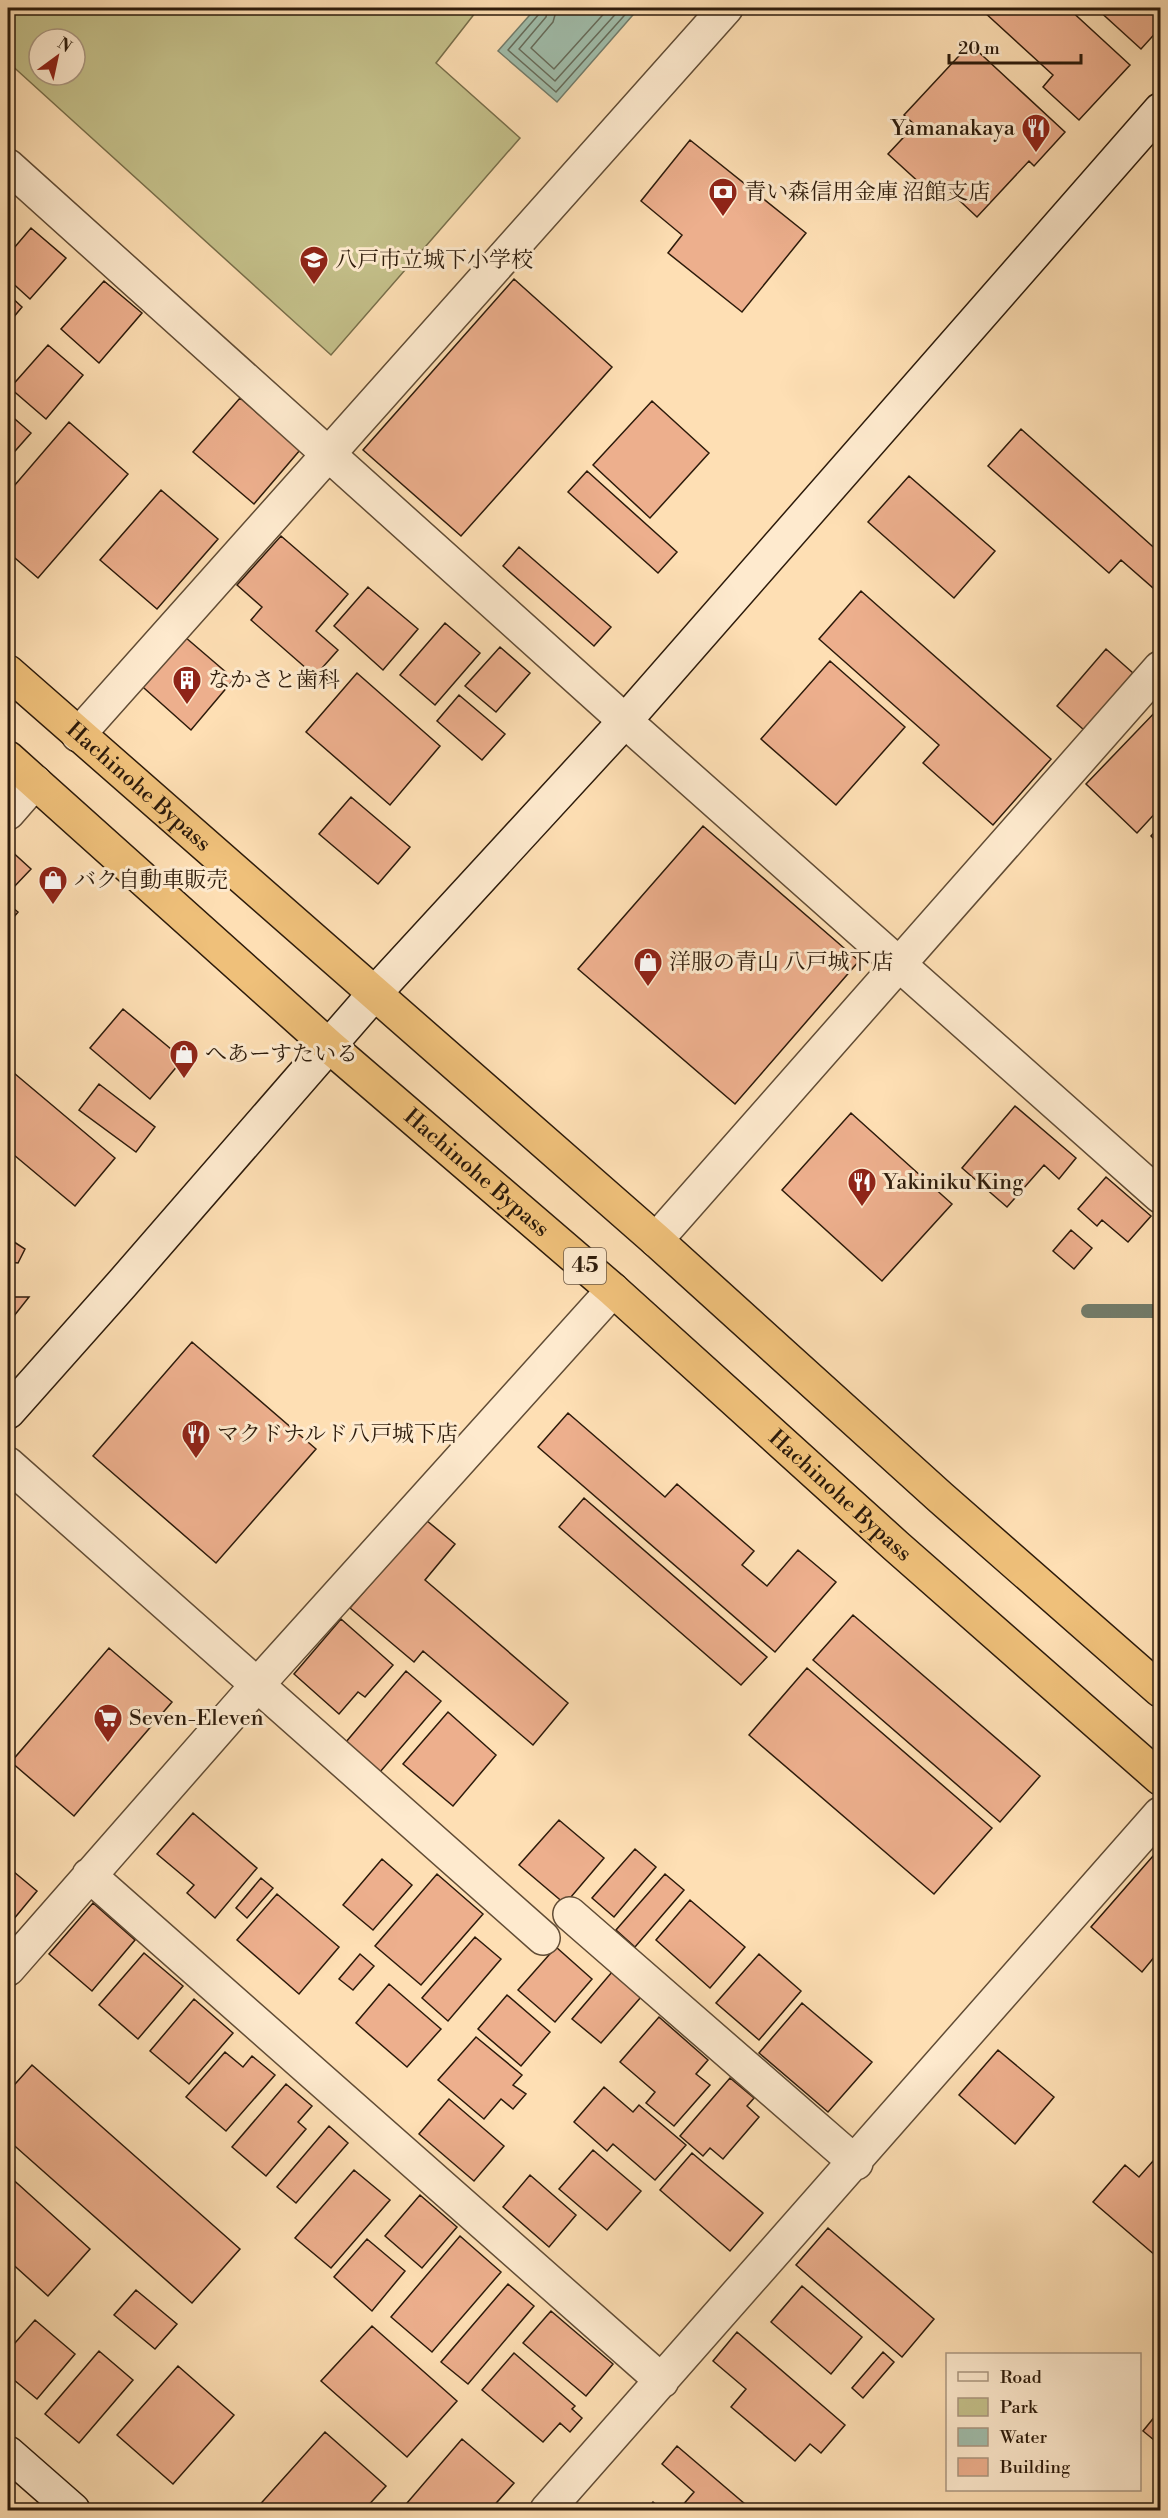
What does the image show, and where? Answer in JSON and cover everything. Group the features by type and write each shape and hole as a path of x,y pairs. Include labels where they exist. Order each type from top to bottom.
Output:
{"highway":[{"name":"Hachinohe Bypass","path":"8,672 656,1240 940,1497 1161,1690"},
{"name":"Hachinohe Bypass","path":"8,758 329,1046 613,1290 896,1546 1161,1778"}],"street":[{"path":"78,735 726,8"},
{"path":"8,1412 121,1286 374,994 625,721 1161,110"},
{"path":"8,166 330,453 625,721 1161,1196"},
{"path":"656,1240 1161,668"},
{"path":"8,813 35,782"},
{"path":"8,1969 258,1684 613,1290"},
{"path":"8,1464 543,1938"},
{"path":"547,2511 856,2163 1161,1814"},
{"path":"89,1875 662,2381"},
{"path":"570,1914 856,2163"},
{"path":"8,2453 73,2511"}],"green space":[{"path":"8,8 479,8 436,63 520,138 331,355 36,87 87,87 87,27 27,27 27,79 8,62"}],"water":[{"path":"536,8 639,8 557,102 498,51"}],"building":[{"path":"986,8 1068,8 1130,65 1079,120 1043,87 1053,75 983,11"},
{"path":"1096,8 1160,8 1160,28 1141,49"},
{"path":"970,44 1065,132 1034,166 1029,161 977,217 944,186 934,196 888,154 915,125 904,115"},
{"name":"青い森信用金庫 沼館支店","path":"690,140 806,233 742,312 668,253 682,235 641,201"},
{"path":"31,228 66,258 30,299 8,279 8,255"},
{"path":"514,279 612,367 461,536 363,450"},
{"path":"104,281 142,313 99,363 61,329"},
{"path":"8,294 22,307 8,324"},
{"path":"48,345 83,375 46,419 10,388"},
{"path":"240,398 300,450 254,504 193,452"},
{"path":"652,401 709,453 650,518 593,465"},
{"path":"8,413 31,433 8,459"},
{"path":"69,422 128,474 38,578 8,552 8,493"},
{"path":"1021,429 1160,553 1160,594 1121,560 1109,573 988,466"},
{"path":"587,471 677,552 658,573 568,492"},
{"path":"909,476 995,551 954,598 868,522"},
{"path":"161,490 218,539 157,609 100,560"},
{"path":"281,536 348,594 316,631 338,650 315,676 251,620 262,607 237,585"},
{"path":"519,547 611,627 594,646 503,566"},
{"path":"368,587 418,629 383,670 334,626"},
{"path":"861,591 1051,759 993,825 923,763 939,745 819,639"},
{"path":"445,623 480,653 435,705 400,675"},
{"name":"なかさと歯科","path":"178,631 234,679 191,730 135,680"},
{"path":"500,647 530,673 496,712 465,686"},
{"path":"1106,649 1133,673 1084,730 1057,706"},
{"path":"830,661 905,727 836,805 761,739"},
{"path":"357,673 440,746 390,805 306,732"},
{"path":"459,695 505,734 482,760 437,721"},
{"path":"1159,708 1160,808 1137,833 1086,784"},
{"path":"351,797 410,847 378,884 319,834"},
{"path":"703,826 859,961 735,1104 578,969"},
{"path":"1160,826 1160,845 1151,836"},
{"path":"8,848 31,869 13,888 8,883"},
{"path":"8,904 18,912 8,924"},
{"path":"123,1009 183,1059 150,1099 90,1048"},
{"path":"8,1068 115,1158 75,1206 8,1150"},
{"path":"99,1084 155,1127 136,1152 79,1110"},
{"path":"1015,1106 1076,1158 1059,1179 1044,1165 1007,1207 962,1168"},
{"path":"851,1113 952,1204 882,1281 782,1190"},
{"path":"1106,1177 1151,1216 1128,1242 1102,1220 1097,1226 1078,1209"},
{"path":"1071,1230 1092,1248 1074,1269 1053,1251"},
{"path":"8,1238 25,1249 18,1263 8,1262"},
{"path":"8,1297 29,1297 10,1321 8,1321"},
{"path":"192,1342 316,1449 216,1563 93,1456"},
{"path":"568,1413 665,1497 677,1484 754,1551 742,1565 767,1586 798,1550 836,1582 775,1652 538,1447"},
{"path":"584,1498 767,1657 741,1685 559,1527"},
{"path":"426,1520 455,1544 425,1580 568,1703 533,1745 423,1651 414,1662 350,1608"},
{"path":"853,1615 1040,1776 1000,1822 813,1660"},
{"path":"341,1619 393,1665 365,1697 358,1692 339,1714 294,1674"},
{"path":"109,1648 172,1702 74,1816 11,1762"},
{"path":"807,1668 992,1828 934,1894 749,1735"},
{"path":"406,1671 441,1701 380,1772 346,1742"},
{"path":"448,1712 496,1755 453,1806 403,1764"},
{"path":"193,1813 257,1868 215,1918 187,1893 194,1885 157,1854"},
{"path":"559,1820 604,1858 565,1904 519,1865"},
{"path":"1160,1848 1160,1950 1142,1972 1091,1927"},
{"path":"635,1849 656,1867 614,1917 592,1898"},
{"path":"382,1859 412,1885 373,1930 343,1905"},
{"path":"8,1867 37,1891 8,1926"},
{"path":"437,1874 483,1914 421,1985 375,1946"},
{"path":"665,1874 684,1890 635,1947 616,1930"},
{"path":"261,1878 273,1888 247,1918 236,1908"},
{"path":"277,1894 339,1947 299,1994 237,1940"},
{"path":"690,1900 745,1947 710,1988 656,1940"},
{"path":"93,1903 135,1940 92,1991 49,1954"},
{"path":"475,1937 501,1959 448,2021 422,1998"},
{"path":"556,1947 592,1979 555,2022 518,1990"},
{"path":"144,1953 183,1986 138,2039 99,2005"},
{"path":"360,1954 374,1966 353,1990 339,1979"},
{"path":"759,1954 801,1991 759,2040 716,2003"},
{"path":"612,1972 641,1997 601,2043 572,2019"},
{"path":"389,1984 441,2029 407,2067 356,2023"},
{"path":"507,1995 550,2032 521,2066 478,2029"},
{"path":"194,1999 233,2033 189,2084 150,2051"},
{"path":"802,2003 872,2062 828,2112 759,2053"},
{"path":"659,2017 708,2060 696,2074 710,2085 674,2126 646,2103 655,2092 620,2062"},
{"path":"476,2037 522,2075 513,2085 526,2094 513,2109 501,2099 484,2119 438,2080"},
{"path":"998,2050 1054,2097 1015,2144 959,2095"},
{"path":"225,2052 243,2067 252,2056 275,2075 226,2131 186,2097"},
{"path":"32,2065 240,2249 192,2303 8,2140 8,2092"},
{"path":"730,2078 754,2098 747,2106 759,2117 723,2159 710,2148 703,2156 680,2136"},
{"path":"286,2084 312,2106 298,2122 306,2129 266,2176 232,2147"},
{"path":"604,2087 633,2112 639,2105 686,2145 655,2180 613,2144 607,2151 574,2122"},
{"path":"449,2099 504,2146 474,2181 419,2134"},
{"path":"329,2126 348,2143 296,2203 277,2187"},
{"path":"593,2150 641,2191 607,2230 559,2189"},
{"path":"692,2153 763,2213 730,2251 660,2190"},
{"path":"1153,2161 1160,2168 1160,2251 1156,2256 1093,2202 1125,2165 1139,2177"},
{"path":"354,2170 390,2200 331,2268 295,2238"},
{"path":"8,2175 90,2249 48,2296 8,2260"},
{"path":"530,2175 576,2215 549,2247 503,2207"},
{"path":"420,2195 457,2227 422,2268 385,2236"},
{"path":"828,2228 934,2319 902,2357 796,2265"},
{"path":"460,2236 501,2272 432,2352 391,2317"},
{"path":"367,2239 405,2271 372,2311 334,2277"},
{"path":"508,2284 534,2306 468,2384 441,2362"},
{"path":"802,2286 862,2337 831,2374 771,2322"},
{"path":"136,2290 177,2324 155,2349 114,2315"},
{"path":"551,2311 613,2364 586,2396 523,2343"},
{"path":"35,2320 75,2354 37,2399 8,2375 8,2351"},
{"path":"372,2326 457,2401 407,2457 321,2381"},
{"path":"737,2332 845,2425 821,2453 810,2444 795,2461 731,2407 746,2389 713,2361"},
{"path":"99,2351 133,2380 79,2443 45,2414"},
{"path":"883,2352 894,2362 863,2398 852,2388"},
{"path":"514,2353 575,2406 572,2409 582,2418 570,2432 560,2423 543,2442 482,2390"},
{"path":"178,2366 234,2415 173,2484 117,2435"},
{"path":"1160,2410 1160,2445 1143,2431"},
{"path":"325,2432 386,2486 364,2510 255,2510"},
{"path":"462,2439 514,2483 490,2510 401,2510"},
{"path":"677,2446 752,2510 687,2510 682,2506 694,2492 662,2464"},
{"path":"653,2502 663,2510 646,2510"}],"waterway":[{"path":"1088,1311 1160,1311"}],"place":[{"name":"Yamanakaya","path":"1036,154"},
{"name":"青い森信用金庫 沼館支店","path":"723,218"},
{"name":"八戸市立城下小学校","path":"314,286"},
{"name":"なかさと歯科","path":"187,706"},
{"name":"バク自動車販売","path":"53,906"},
{"name":"洋服の青山 八戸城下店","path":"648,988"},
{"name":"へあーすたいる","path":"184,1080"},
{"name":"Yakiniku King","path":"862,1208"},
{"name":"マクドナルド八戸城下店","path":"196,1460"},
{"name":"Seven-Eleven","path":"108,1744"}]}
